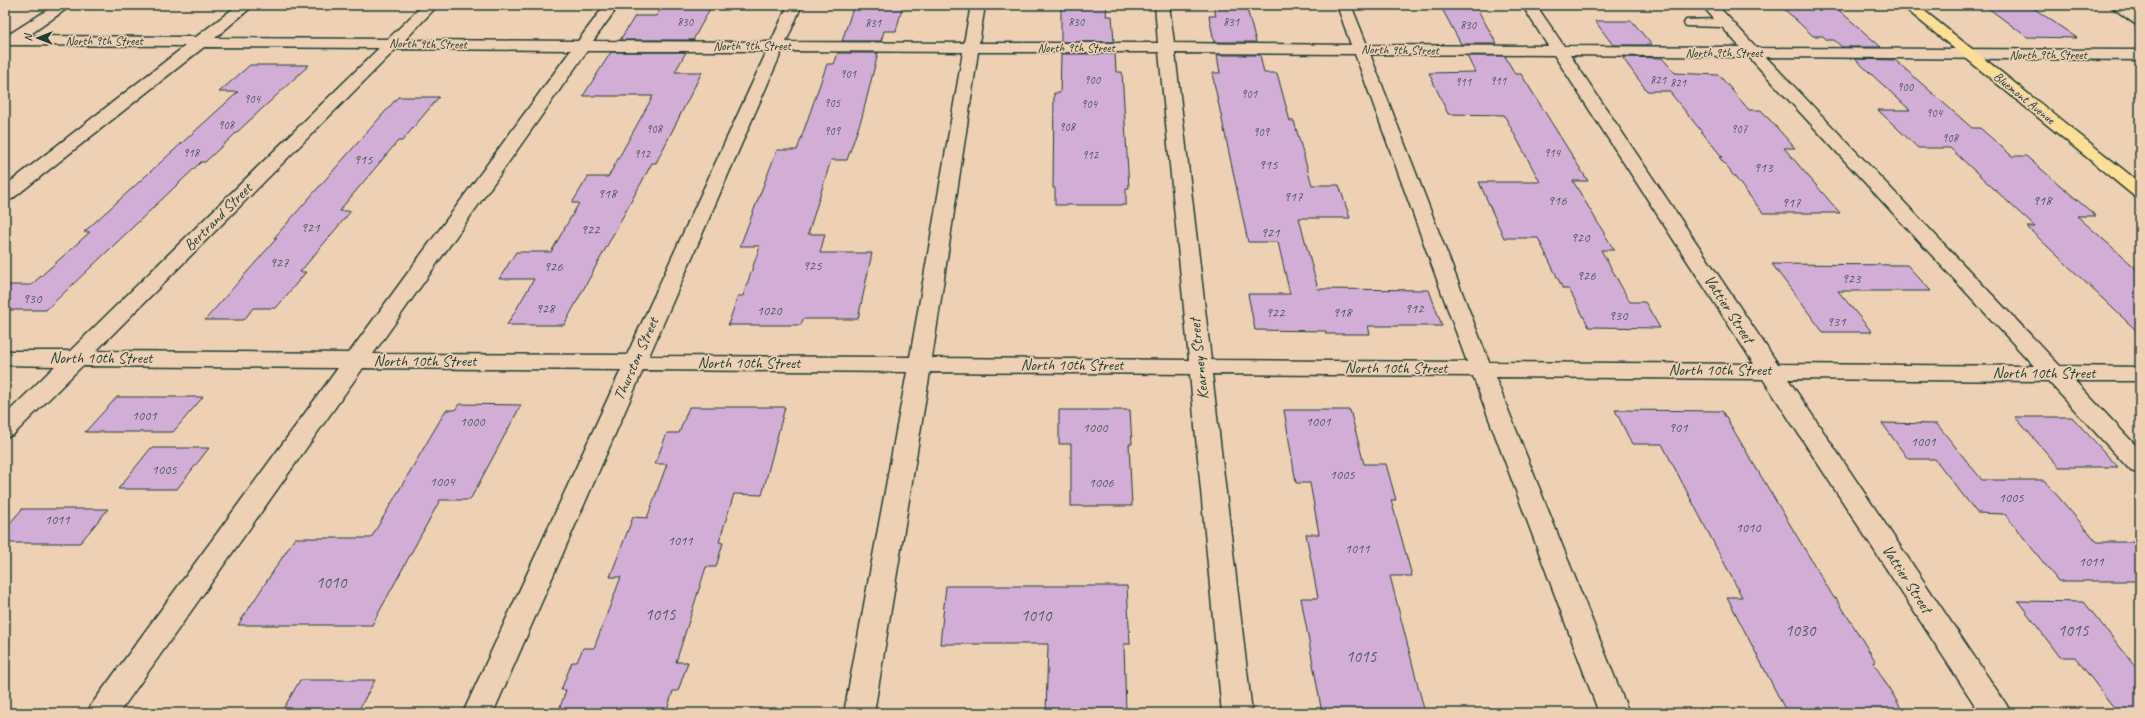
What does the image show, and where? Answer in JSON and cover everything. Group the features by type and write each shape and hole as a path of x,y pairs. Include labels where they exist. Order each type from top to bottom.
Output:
{"main road":[{"name":"Bluemont Avenue","path":"1908,5 2140,192"}],"street":[{"path":"8,42 65,5"},
{"path":"5,195 247,5"},
{"name":"Bertrand Street","path":"5,429 430,5"},
{"path":"102,713 612,5"},
{"name":"Thurston Street","path":"478,713 795,5"},
{"path":"859,713 920,364 978,5"},
{"name":"Kearney Street","path":"1162,5 1237,713"},
{"path":"1344,5 1481,369 1614,713"},
{"name":"Vattier Street","path":"1529,5 1996,713"},
{"path":"1709,5 2140,465"},
{"path":"2116,5 2140,21"},
{"path":"1691,24 1726,24"},
{"name":"North 9th Street","path":"8,42 2140,55"},
{"name":"North 10th Street","path":"5,358 2140,374"}],"building":[{"path":"663,5 712,5 693,40 620,40 635,16 656,16"},
{"path":"854,5 903,5 896,31 884,31 881,41 842,41"},
{"path":"1061,5 1107,5 1106,16 1112,16 1114,42 1061,42"},
{"path":"1213,5 1246,5 1256,42 1214,42 1209,16 1216,16"},
{"path":"1440,5 1475,5 1497,44 1461,44"},
{"path":"1780,5 1833,5 1881,47 1842,47 1834,40 1827,40 1823,36 1813,36"},
{"path":"1984,5 2029,5 2077,38 2027,37"},
{"path":"1595,21 1632,21 1652,45 1613,45"},
{"path":"611,52 686,52 675,72 702,72 656,163 652,163 564,325 507,325 534,279 499,279 516,252 551,252 579,203 572,203 588,177 608,177 653,96 583,96"},
{"path":"838,53 878,53 862,117 847,160 831,160 808,234 825,234 820,253 872,253 858,319 803,319 801,325 728,325 738,296 743,296 760,246 740,246 777,150 797,150 827,64 834,64"},
{"path":"1061,54 1115,54 1116,72 1122,72 1129,188 1126,188 1126,205 1055,205 1055,188 1053,188 1054,93 1060,93"},
{"path":"1217,55 1260,55 1264,73 1277,73 1290,121 1294,121 1312,185 1339,185 1350,218 1299,218 1318,289 1429,290 1442,326 1368,326 1370,334 1326,334 1326,331 1255,330 1248,294 1290,294 1278,242 1248,242 1212,73 1220,73"},
{"path":"1467,56 1505,56 1515,74 1521,74 1588,181 1573,181 1614,250 1601,250 1630,302 1645,302 1660,328 1589,327 1569,289 1563,289 1538,238 1504,238 1479,182 1540,182 1504,115 1448,114 1429,73 1475,72"},
{"path":"1622,57 1662,58 1675,73 1719,75 1749,110 1761,110 1795,148 1784,148 1840,213 1763,213 1719,157 1722,157 1669,91 1647,91"},
{"path":"1855,59 1895,60 1972,128 1980,128 2012,156 2026,156 2096,216 2077,216 2140,272 2140,334 2027,227 2035,227 1950,148 1918,148 1878,110 1910,110"},
{"path":"250,65 309,65 205,162 201,162 46,310 5,310 5,285 31,285 90,232 84,232 238,92 219,92"},
{"path":"398,97 439,97 402,141 398,141 339,211 351,211 300,272 306,272 276,308 253,308 244,320 205,320 277,238 274,238"},
{"path":"1772,264 1907,265 1931,291 1838,291 1872,332 1823,332"},
{"path":"117,397 203,397 173,432 85,432"},
{"path":"459,404 521,405 470,500 440,500 372,625 238,625 295,538 371,538 446,410 455,410"},
{"path":"689,407 785,407 762,495 734,494 719,542 723,543 716,567 706,567 676,662 688,662 678,691 673,691 666,713 558,713 566,690 561,690 572,662 577,662 583,648 594,648 621,577 610,577 633,517 647,518 667,464 655,464 667,433 679,433"},
{"path":"1059,410 1130,410 1132,444 1129,444 1132,506 1071,506 1071,444 1059,444"},
{"path":"1284,410 1350,410 1364,464 1386,464 1396,500 1391,500 1412,576 1390,576 1425,713 1322,713 1301,598 1318,598 1306,534 1319,534 1310,483 1296,483"},
{"path":"1615,410 1722,411 1834,598 1836,598 1876,662 1873,662 1904,713 1787,713 1727,597 1742,597 1662,444 1632,444"},
{"path":"2015,417 2072,417 2118,467 2059,467"},
{"path":"1882,423 1937,424 1982,480 2044,480 2097,542 2140,542 2140,581 2058,581 2005,514 1977,513 1935,459 1908,459"},
{"path":"151,448 209,448 177,489 118,489"},
{"path":"22,509 108,509 80,543 5,543 5,529"},
{"path":"946,586 1127,586 1130,644 1124,644 1126,713 1046,713 1048,644 940,644"},
{"path":"2018,601 2084,602 2140,672 2140,713 2118,713 2075,657 2060,657"},
{"path":"300,680 375,680 357,713 281,713"}]}
